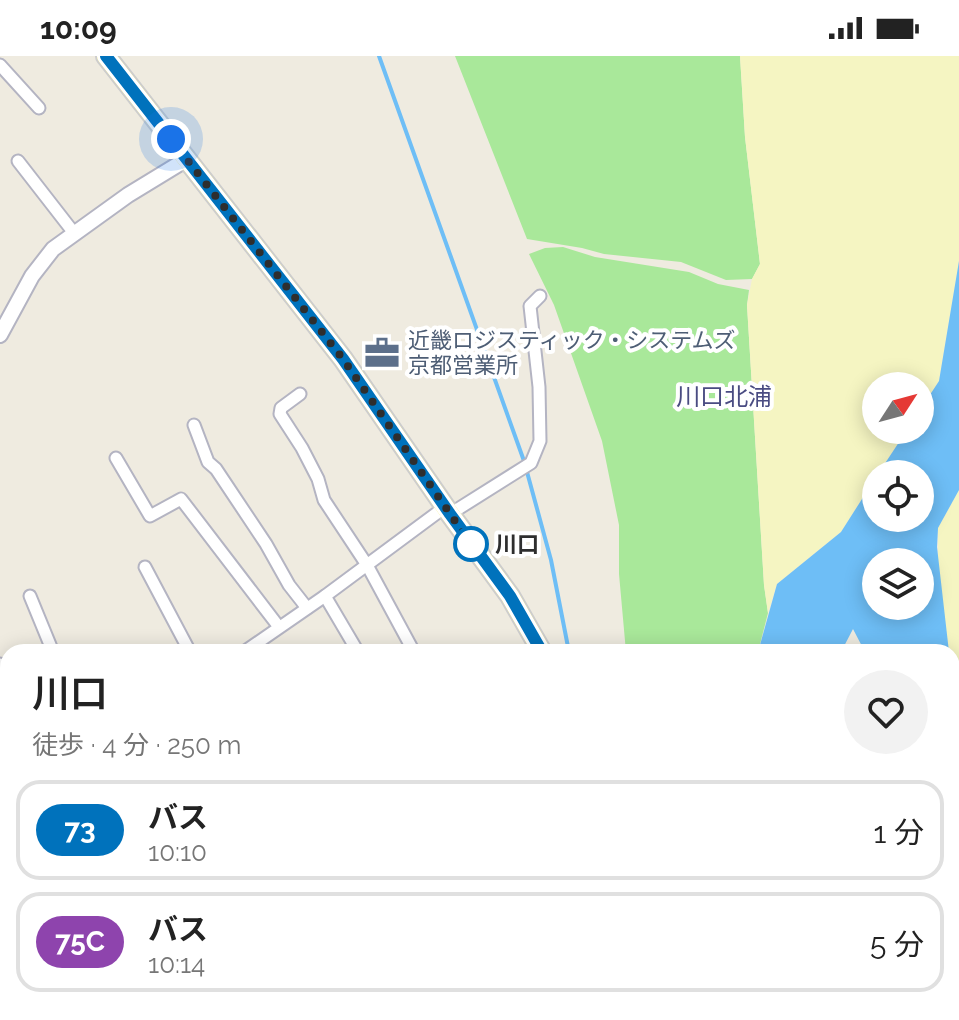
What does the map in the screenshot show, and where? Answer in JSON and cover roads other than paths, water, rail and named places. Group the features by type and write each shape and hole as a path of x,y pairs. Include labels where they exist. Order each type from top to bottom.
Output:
{"main road":[{"path":"106,56 343,359 447,511 510,596 537,644"}],"street":[{"path":"0,65 39,108"},
{"path":"0,335 32,276 53,249 128,195 187,159"},
{"path":"18,161 74,233"},
{"path":"264,644 279,627 367,565 447,511 531,463 540,441 539,387 530,306 540,296"},
{"path":"300,394 281,408 280,414 318,479 324,500 367,565 410,644"},
{"path":"194,425 208,462 216,469 289,585 307,608"},
{"path":"116,458 150,516 181,499 279,627"},
{"path":"145,567 186,644"},
{"path":"30,596 50,644"},
{"path":"325,596 353,644"}],"water":[{"path":"959,261 959,490 938,528 937,547 948,644 861,644 853,629 845,644 760,644 777,584 841,532 862,499 862,532 934,532 934,460 887,460 898,444 934,444 934,389 939,381"}],"waterway":[{"path":"379,56 524,461 551,560 567,644"}],"place":[{"name":"近畿ロジスティック・システムズ 京都営業所","path":"382,353"},
{"name":"川口","path":"471,544"}],"district":[{"name":"川口北浦","path":"724,396"}]}
